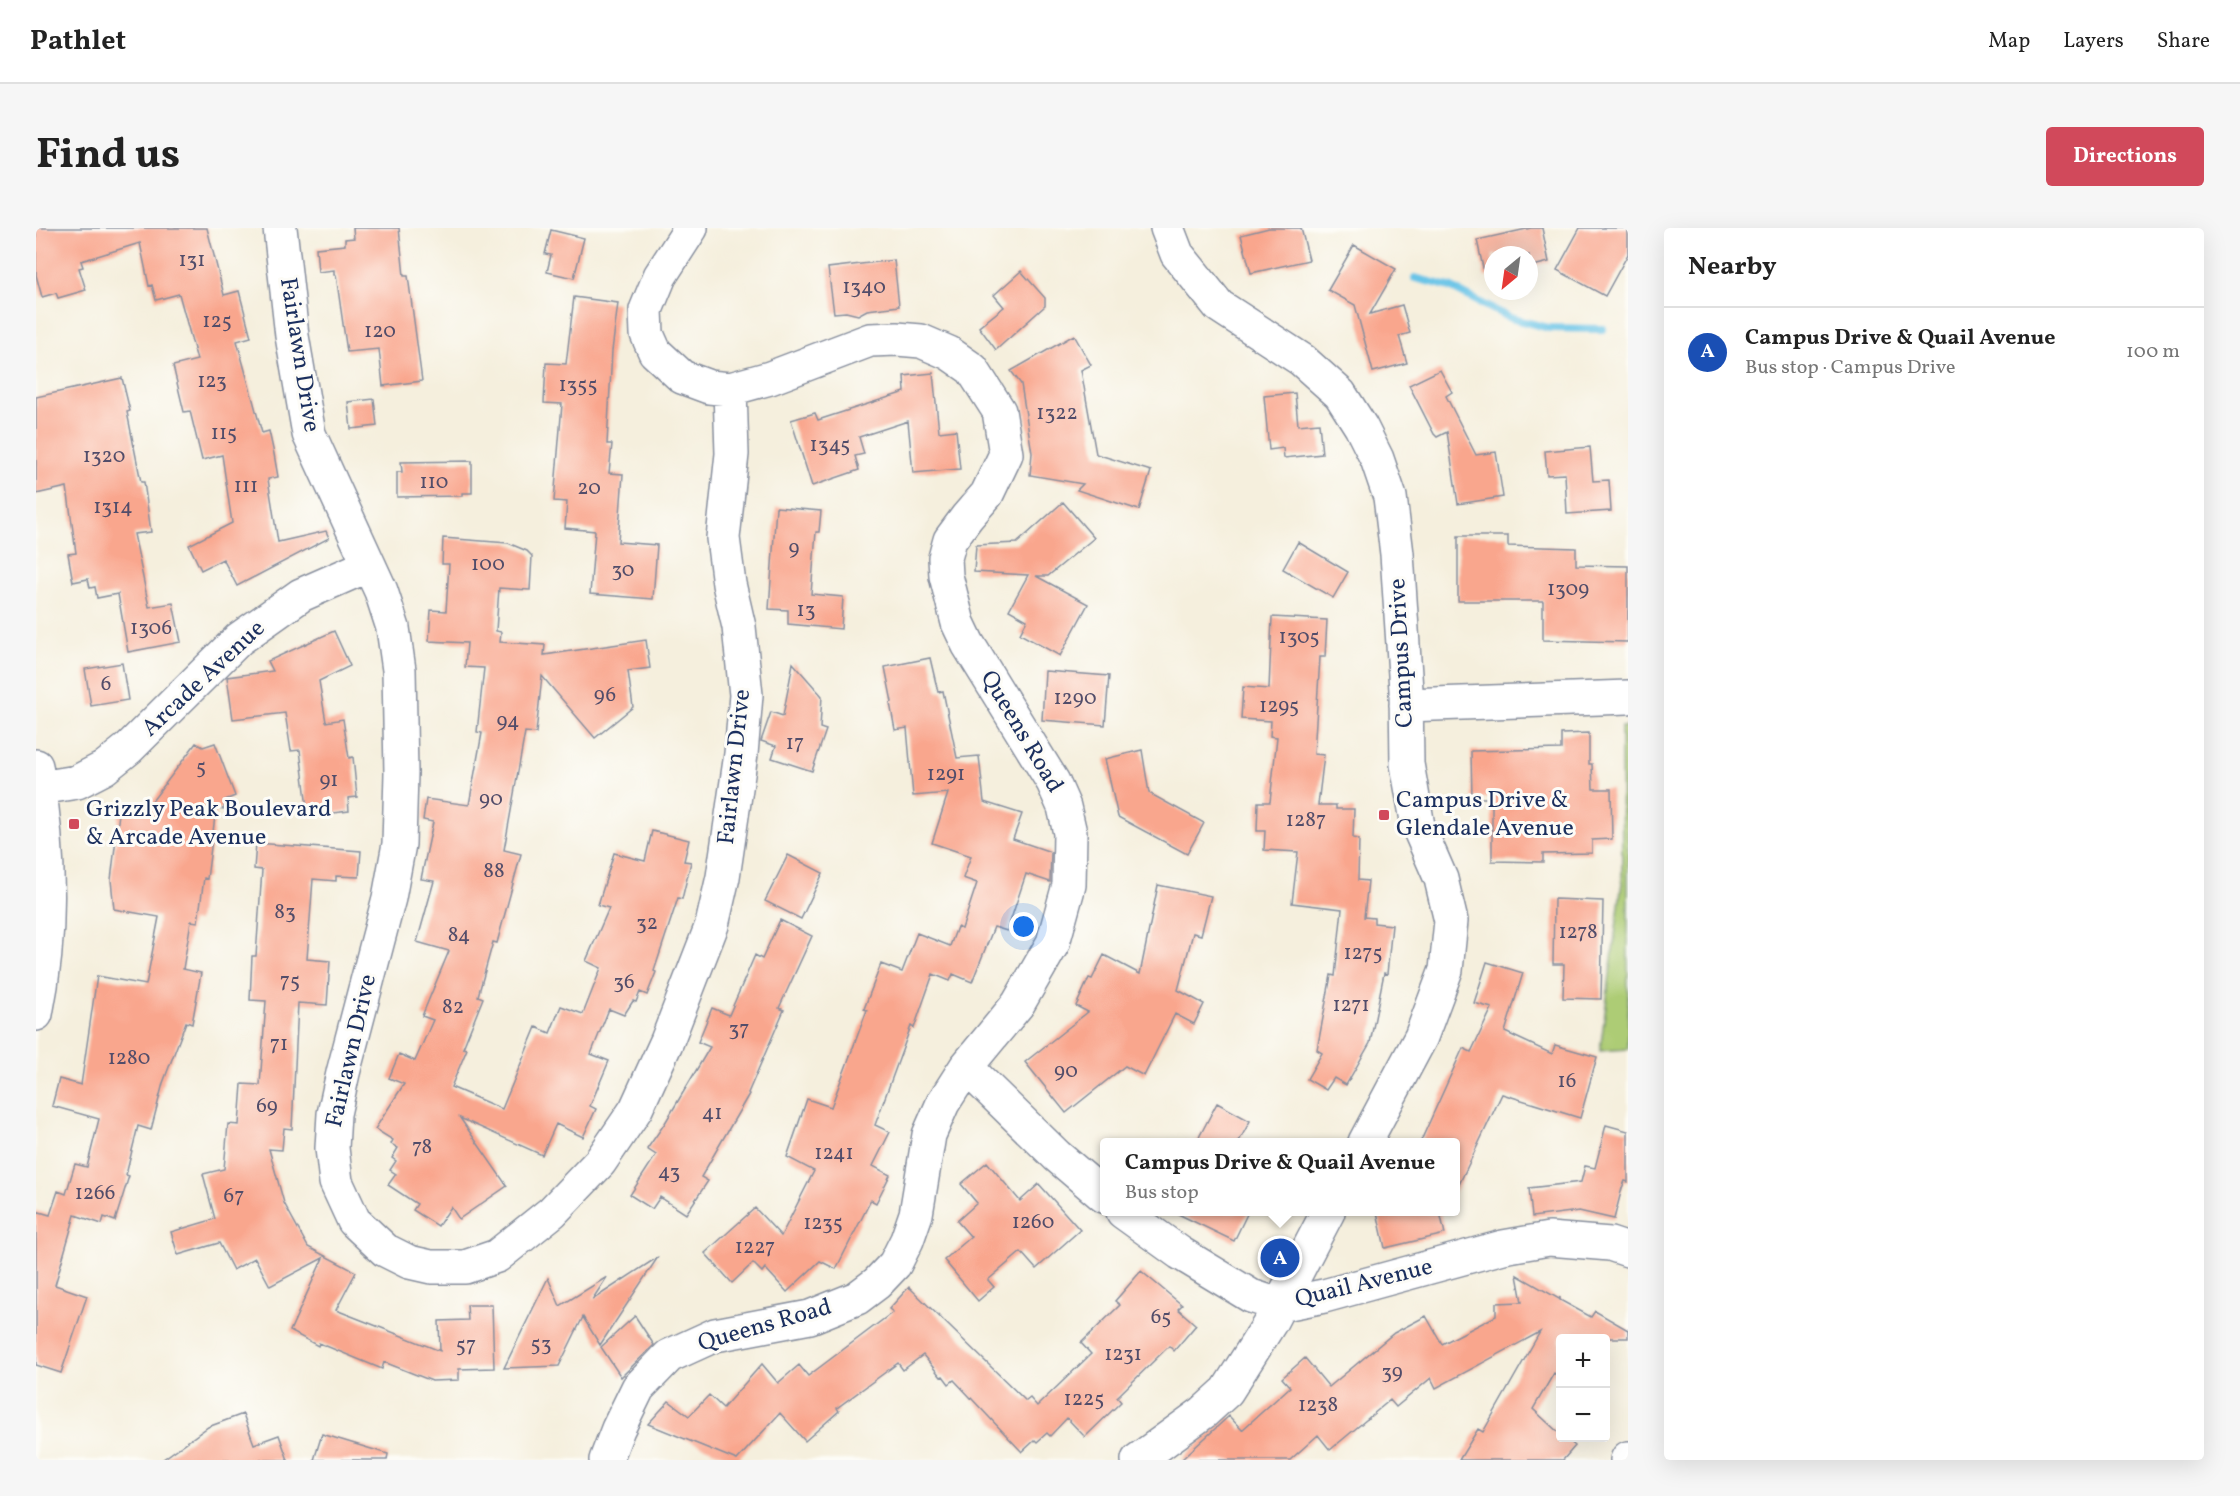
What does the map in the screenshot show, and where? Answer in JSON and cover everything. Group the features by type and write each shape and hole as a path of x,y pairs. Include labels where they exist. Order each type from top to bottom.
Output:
{"street":[{"name":"Fairlawn Drive","path":"280,228 292,336 309,434 381,591 393,628 399,670 401,773 399,844 389,898 343,1073 334,1114 332,1148 336,1182 354,1221 385,1250 409,1262 430,1267 465,1267 497,1256 552,1212 600,1162 636,1109 667,1041 712,925 723,877 741,754 746,695 739,627 729,584 723,538 732,454 730,389"},
{"name":"Queens Road","path":"606,1460 638,1388 669,1356 715,1335 810,1317 847,1302 877,1283 895,1264 916,1214 929,1135 943,1103 966,1067 1018,1004 1053,943 1069,885 1071,860 1070,833 1064,807 1053,782 968,644 958,623 946,576 945,558 950,540 987,494 1006,453 999,411 972,369 949,353 921,341 870,340 770,378 730,389 709,387 682,377 655,352 647,334 646,310 660,276 691,228"},
{"name":"Campus Drive","path":"1167,228 1177,254 1219,306 1302,360 1340,394 1361,427 1377,459 1390,497 1397,554 1406,705 1407,764 1416,817 1441,879 1451,921 1446,970 1421,1036 1368,1138"},
{"name":"Arcade Avenue","path":"38,777 78,782 104,768 129,748 239,639 302,596 369,565"},
{"path":"1406,705 1628,697"},
{"path":"36,1014 44,978 49,893 38,777"},
{"path":"966,1067 1057,1156 1100,1193"},
{"name":"Quail Avenue","path":"1129,1216 1180,1253 1251,1296 1279,1305 1324,1296 1503,1247 1549,1239 1610,1244 1628,1250"},
{"path":"1138,1460 1204,1412 1227,1390 1270,1323 1326,1216"}],"green space":[{"path":"1621,727 1628,727 1628,1049 1600,1051 1622,882"}],"building":[{"path":"36,228 207,228 224,295 239,291 251,337 237,341 262,433 269,431 274,454 278,477 268,479 278,542 326,531 329,538 237,586 223,559 201,570 189,545 232,523 222,455 202,460 190,411 184,412 173,366 197,360 179,294 156,300 152,285 149,286 140,243 81,261 83,267 79,268 86,290 58,298 56,293 42,297 36,275"},
{"path":"353,228 399,228 404,276 408,276 422,381 383,386 379,349 347,352 336,275 334,275 334,270 318,272 316,248 345,245 345,239 354,238"},
{"path":"1269,228 1301,228 1309,260 1251,273 1241,235"},
{"path":"1531,228 1542,228 1549,262 1538,265 1538,246 1484,246 1484,272 1477,240"},
{"path":"1580,228 1628,228 1628,254 1605,296 1557,270"},
{"path":"551,230 584,238 574,278 547,272 551,255 545,254"},
{"path":"1354,245 1396,269 1370,314 1402,305 1410,333 1399,336 1407,363 1373,372 1355,305 1328,290"},
{"path":"894,260 899,306 867,310 858,315 846,312 834,313 828,268"},
{"path":"1021,271 1045,298 1045,306 996,350 979,327 1004,307 994,295"},
{"path":"574,297 618,303 612,351 607,444 612,444 609,473 623,474 618,542 657,545 653,599 590,594 595,531 565,528 567,502 554,501 562,404 544,403 546,363 566,364"},
{"path":"1074,335 1091,365 1081,370 1096,454 1151,471 1139,510 1077,490 1083,484 1030,475 1032,453 1021,384 1011,371"},
{"path":"1440,370 1452,392 1446,396 1476,455 1496,452 1503,497 1458,504 1447,432 1437,437 1434,434 1409,385"},
{"path":"933,373 939,432 956,430 960,469 913,473 908,421 859,437 864,454 855,456 859,470 812,486 791,420 815,413 818,420 905,392 904,376"},
{"path":"122,378 130,411 127,412 141,482 144,482 151,532 134,534 149,607 173,603 181,642 128,652 118,594 97,598 95,587 90,588 88,579 73,582 68,554 76,553 67,487 36,494 36,397"},
{"path":"1295,393 1298,425 1319,423 1322,454 1284,458 1283,448 1269,450 1264,396"},
{"path":"374,399 377,426 351,429 348,402"},
{"path":"1590,447 1593,481 1609,480 1611,511 1567,514 1565,474 1547,475 1545,451"},
{"path":"472,461 472,493 462,493 462,496 397,497 397,472 402,472 401,462"},
{"path":"1063,502 1094,538 1048,576 1036,576 1088,604 1060,656 1020,634 1027,620 1009,610 1028,575 974,572 976,545 1017,543"},
{"path":"776,507 821,511 819,532 816,532 811,594 843,597 841,629 788,624 788,610 769,609"},
{"path":"1458,536 1508,536 1508,546 1576,548 1576,565 1628,566 1628,642 1543,640 1543,601 1458,601"},
{"path":"443,538 508,543 527,551 532,556 530,590 499,588 496,631 501,632 500,642 545,645 544,655 646,640 650,668 628,671 633,707 595,738 542,676 536,733 525,732 504,850 521,854 497,943 493,942 478,996 483,998 463,1048 467,1049 451,1087 502,1109 536,1027 550,1033 561,1006 583,1014 601,968 586,961 609,908 598,905 614,853 645,861 652,831 689,840 684,861 691,862 682,899 678,898 647,995 640,992 636,1002 633,1001 624,1015 609,1009 591,1054 609,1061 590,1106 596,1109 583,1137 556,1124 542,1155 460,1118 507,1186 459,1219 451,1207 438,1226 413,1210 417,1204 388,1185 396,1174 390,1170 396,1161 392,1158 398,1148 391,1144 393,1140 375,1129 404,1084 389,1078 399,1054 415,1061 433,1020 422,1016 449,951 417,942 434,881 421,879 433,822 423,820 426,799 469,805 482,733 477,732 484,668 465,667 467,643 429,641 431,610 446,611 449,564 442,564"},
{"path":"1298,542 1348,572 1333,598 1283,569"},
{"path":"1272,617 1327,620 1325,657 1320,657 1314,754 1324,755 1318,805 1336,805 1336,809 1354,809 1353,838 1359,839 1358,880 1368,881 1364,917 1374,918 1374,923 1392,925 1387,974 1384,973 1370,1043 1346,1085 1334,1078 1326,1090 1307,1079 1322,1053 1317,1050 1331,975 1335,976 1342,909 1292,903 1298,852 1264,850 1265,831 1257,831 1258,802 1270,802 1277,737 1270,736 1271,721 1241,719 1243,687 1269,689"},
{"path":"334,631 350,666 319,681 326,722 343,719 349,758 353,757 357,797 348,798 349,811 308,816 300,750 291,751 285,713 233,719 227,677 273,671 268,661"},
{"path":"930,658 938,692 943,691 957,758 979,756 984,802 1022,814 1013,839 1051,852 1050,882 1026,874 1007,931 994,927 972,982 953,974 950,981 933,974 914,1028 911,1026 875,1125 890,1132 873,1166 890,1175 876,1203 871,1200 836,1269 820,1261 787,1292 765,1268 762,1272 753,1263 732,1283 705,1253 755,1208 781,1236 814,1171 787,1157 807,1099 831,1107 867,1010 864,1009 881,964 902,972 917,933 950,946 957,927 962,929 977,883 963,878 971,856 932,843 948,793 913,796 907,728 895,730 885,667"},
{"path":"122,663 128,700 91,706 85,669"},
{"path":"793,663 822,696 820,728 826,730 812,771 772,758 776,746 761,741 771,712 783,716"},
{"path":"1045,671 1109,676 1105,725 1042,720"},
{"path":"1589,733 1589,764 1592,764 1593,789 1611,789 1612,839 1592,840 1592,853 1543,854 1543,862 1492,861 1492,798 1472,798 1471,751 1561,749 1561,734"},
{"path":"196,743 203,747 215,743 235,796 225,800 224,809 216,808 207,879 204,878 198,922 191,921 183,969 201,973 192,1024 186,1022 163,1083 151,1130 138,1126 126,1175 129,1176 115,1221 104,1217 102,1224 75,1215 55,1285 87,1296 61,1373 36,1365 36,1211 50,1215 58,1191 66,1194 75,1164 87,1167 99,1119 52,1106 59,1079 81,1085 97,976 146,985 159,917 114,909 111,880 120,805 147,808"},
{"path":"1142,750 1149,793 1204,823 1187,854 1118,817 1105,759"},
{"path":"256,843 361,851 359,877 336,876 336,881 313,879 307,959 330,961 327,1005 298,1003 292,1129 284,1128 282,1150 269,1149 284,1203 308,1247 356,1272 336,1310 440,1351 439,1321 468,1320 467,1305 492,1305 494,1368 459,1369 459,1380 432,1381 384,1362 382,1369 319,1343 318,1346 290,1331 323,1258 270,1286 255,1258 233,1270 219,1243 178,1255 171,1232 215,1219 203,1174 224,1169 228,1124 239,1125 242,1084 260,1085 266,1001 250,1000 252,956 256,956 262,870 254,869"},
{"path":"788,855 823,873 801,919 765,901"},
{"path":"1158,885 1211,896 1201,935 1193,933 1178,990 1204,1004 1194,1024 1175,1014 1144,1076 1125,1066 1066,1113 1025,1062 1088,1012 1076,1006 1089,978 1092,979 1104,955 1140,974"},
{"path":"1554,899 1603,901 1601,999 1563,998 1564,964 1553,964"},
{"path":"780,920 812,936 779,1008 784,1010 749,1094 701,1177 708,1181 686,1214 660,1197 652,1209 630,1195 656,1155 647,1149 710,1047 698,1042 712,1008 729,1015 755,955 762,959"},
{"path":"1487,962 1523,973 1505,1032 1552,1054 1555,1045 1597,1057 1580,1118 1502,1094 1460,1182 1460,1138 1422,1138 1463,1048 1471,1052 1492,1008 1474,1003"},
{"path":"1217,1103 1250,1121 1241,1138 1199,1138"},
{"path":"1606,1125 1628,1131 1628,1182 1625,1181 1622,1188 1614,1219 1579,1211 1532,1217 1529,1188 1581,1182 1585,1166 1595,1168"},
{"path":"987,1162 1020,1201 1039,1184 1080,1230 1036,1269 1021,1252 988,1280 994,1287 978,1301 944,1260 971,1237 957,1221 977,1203 961,1184"},
{"path":"1182,1216 1246,1216 1234,1241"},
{"path":"1378,1216 1441,1216 1445,1234 1385,1248"},
{"path":"658,1257 600,1345 583,1317 559,1366 504,1368 548,1278 560,1306 607,1277 592,1300"},
{"path":"1141,1271 1182,1305 1178,1309 1196,1325 1174,1351 1169,1346 1117,1397 1121,1402 1085,1437 1067,1418 1050,1436 1047,1433 1022,1452 954,1380 949,1384 923,1355 903,1370 898,1363 837,1408 839,1411 805,1441 780,1413 737,1460 648,1424 669,1401 689,1416 709,1395 723,1408 762,1364 778,1383 799,1365 808,1376 893,1312 889,1309 909,1287 1026,1401 1030,1398 1037,1406 1091,1354 1081,1343 1120,1305 1115,1301"},
{"path":"1517,1275 1559,1299 1560,1297 1560,1300 1591,1317 1595,1311 1628,1330 1628,1338 1610,1338 1610,1334 1556,1334 1556,1374 1554,1373 1533,1409 1556,1430 1556,1442 1571,1442 1575,1446 1563,1460 1459,1460 1478,1429 1483,1432 1540,1332 1436,1388 1431,1378 1396,1407 1390,1400 1330,1450 1318,1435 1290,1460 1181,1460 1229,1416 1242,1430 1290,1387 1282,1378 1305,1358 1329,1387 1394,1333 1426,1316 1442,1344 1496,1316 1496,1303 1522,1302"},
{"path":"635,1316 654,1345 621,1377 601,1347"},
{"path":"243,1414 254,1444 279,1435 288,1460 162,1460 208,1427"},
{"path":"322,1434 388,1454 387,1460 314,1460"}],"waterway":[{"path":"1415,278 1450,287 1510,318 1549,328 1603,329"}],"place":[{"name":"Campus Drive & Glendale Avenue","path":"1384,815"},
{"name":"Grizzly Peak Boulevard & Arcade Avenue","path":"74,824"},
{"name":"Campus Drive & Quail Avenue","path":"1280,1258"}]}
